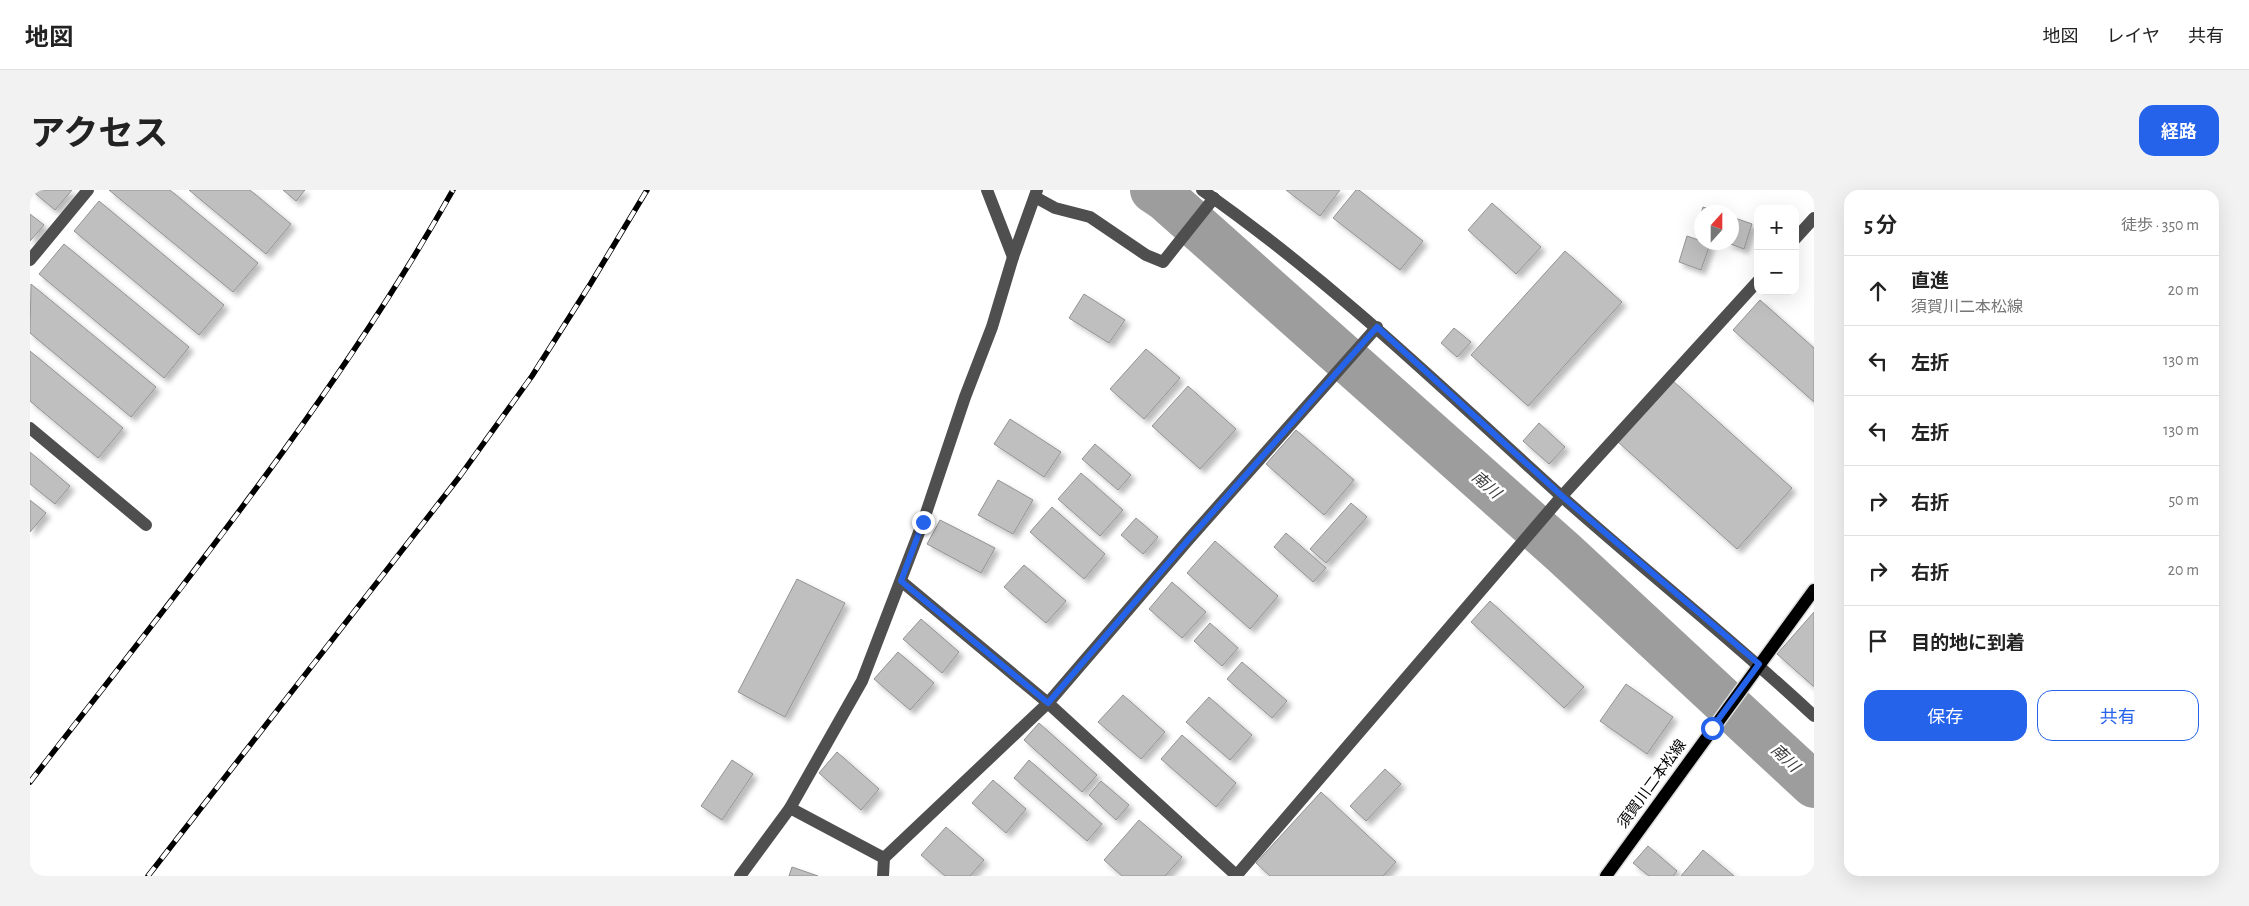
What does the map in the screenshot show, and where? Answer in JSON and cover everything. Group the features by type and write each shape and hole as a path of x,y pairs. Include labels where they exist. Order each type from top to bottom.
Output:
{"main road":[{"name":"須賀川二本松線","path":"1606,876 1814,590"}],"street":[{"path":"30,260 88,190"},
{"path":"987,190 1013,257"},
{"path":"1202,190 1303,264 1377,327 1558,501 1759,664 1814,716"},
{"path":"740,876 790,808 862,681 901,581 992,327 1013,257 1036,193 1055,208 1090,217 1146,255 1163,262 1200,213 1214,198"},
{"path":"1799,235 1814,218"},
{"path":"901,581 1048,703 1236,876 1558,501 1754,285"},
{"path":"883,876 884,858 1048,703 1189,539 1377,327"},
{"path":"30,428 146,525"},
{"path":"790,808 884,858"}],"building":[{"path":"31,190 72,190 55,210"},
{"path":"109,190 170,190 258,263 233,292"},
{"path":"189,190 250,190 291,224 266,254"},
{"path":"283,190 305,190 296,201"},
{"path":"1286,190 1340,190 1320,216"},
{"path":"1356,190 1359,190 1423,241 1400,270 1333,218"},
{"path":"99,201 224,305 199,335 74,231"},
{"path":"1492,203 1541,247 1516,274 1468,230"},
{"path":"30,214 44,225 30,241"},
{"path":"1739,219 1752,224 1744,249 1739,247"},
{"path":"1687,236 1694,238 1694,250 1708,250 1701,270 1679,262"},
{"path":"64,244 189,347 164,378 39,274"},
{"path":"1565,251 1622,302 1528,406 1471,355"},
{"path":"31,284 156,387 131,417 30,333"},
{"path":"1084,294 1125,320 1109,343 1069,318"},
{"path":"1760,300 1814,348 1814,402 1733,330"},
{"path":"1454,328 1471,342 1457,357 1441,343"},
{"path":"1146,349 1180,378 1144,419 1110,389"},
{"path":"30,351 123,428 98,458 30,401"},
{"path":"1673,381 1792,488 1737,549 1618,442"},
{"path":"1188,386 1236,429 1200,469 1152,426"},
{"path":"1010,419 1061,452 1044,477 994,444"},
{"path":"1539,423 1565,447 1549,464 1523,441"},
{"path":"1296,430 1354,480 1324,515 1266,464"},
{"path":"1095,444 1131,475 1118,490 1082,459"},
{"path":"30,452 70,486 55,504 30,484"},
{"path":"1081,473 1123,510 1100,536 1058,499"},
{"path":"998,480 1033,500 1013,534 978,515"},
{"path":"30,500 46,513 30,532"},
{"path":"1351,503 1367,517 1326,563 1310,549"},
{"path":"1052,507 1105,554 1084,579 1030,532"},
{"path":"1136,518 1158,537 1143,554 1121,535"},
{"path":"940,520 995,548 981,573 927,544"},
{"path":"1286,533 1326,568 1313,582 1274,547"},
{"path":"1215,541 1278,596 1250,629 1187,573"},
{"path":"1024,565 1066,601 1046,623 1004,587"},
{"path":"797,579 845,603 785,717 738,692"},
{"path":"1172,582 1206,612 1182,638 1149,609"},
{"path":"1490,601 1584,687 1564,708 1471,622"},
{"path":"1814,612 1814,686 1813,686 1777,654"},
{"path":"921,619 959,652 942,673 903,639"},
{"path":"1210,623 1238,648 1222,666 1194,641"},
{"path":"898,652 934,683 910,710 874,679"},
{"path":"1242,662 1287,701 1272,718 1227,679"},
{"path":"1626,684 1673,717 1647,754 1600,721"},
{"path":"1123,695 1165,732 1141,759 1098,722"},
{"path":"1209,697 1252,735 1230,760 1186,722"},
{"path":"1039,723 1097,775 1082,792 1024,740"},
{"path":"1182,735 1236,783 1216,807 1161,759"},
{"path":"837,752 879,789 861,810 819,773"},
{"path":"732,760 753,774 722,820 701,806"},
{"path":"1029,760 1102,824 1087,841 1014,778"},
{"path":"1385,769 1401,784 1366,821 1350,806"},
{"path":"993,780 1026,809 1006,833 972,803"},
{"path":"1101,781 1129,805 1116,820 1089,795"},
{"path":"1321,792 1396,862 1383,876 1270,876 1256,863"},
{"path":"1139,820 1182,857 1165,876 1122,876 1104,860"},
{"path":"946,827 984,860 970,876 945,876 921,855"},
{"path":"1648,846 1677,871 1673,876 1649,876 1633,863"},
{"path":"1703,850 1734,876 1681,876"},
{"path":"792,867 818,876 789,876"}],"waterway":[{"name":"南川","path":"1153,190 1165,198 1564,553 1814,785"}],"railway":[{"path":"30,782 198,566 306,420 358,345 407,268 453,190"},
{"path":"148,876 460,476 532,376 647,190"}],"route":[{"path":"923,522 901,581 1048,703 1189,539 1377,327 1562,496 1759,664 1712,728"}]}
